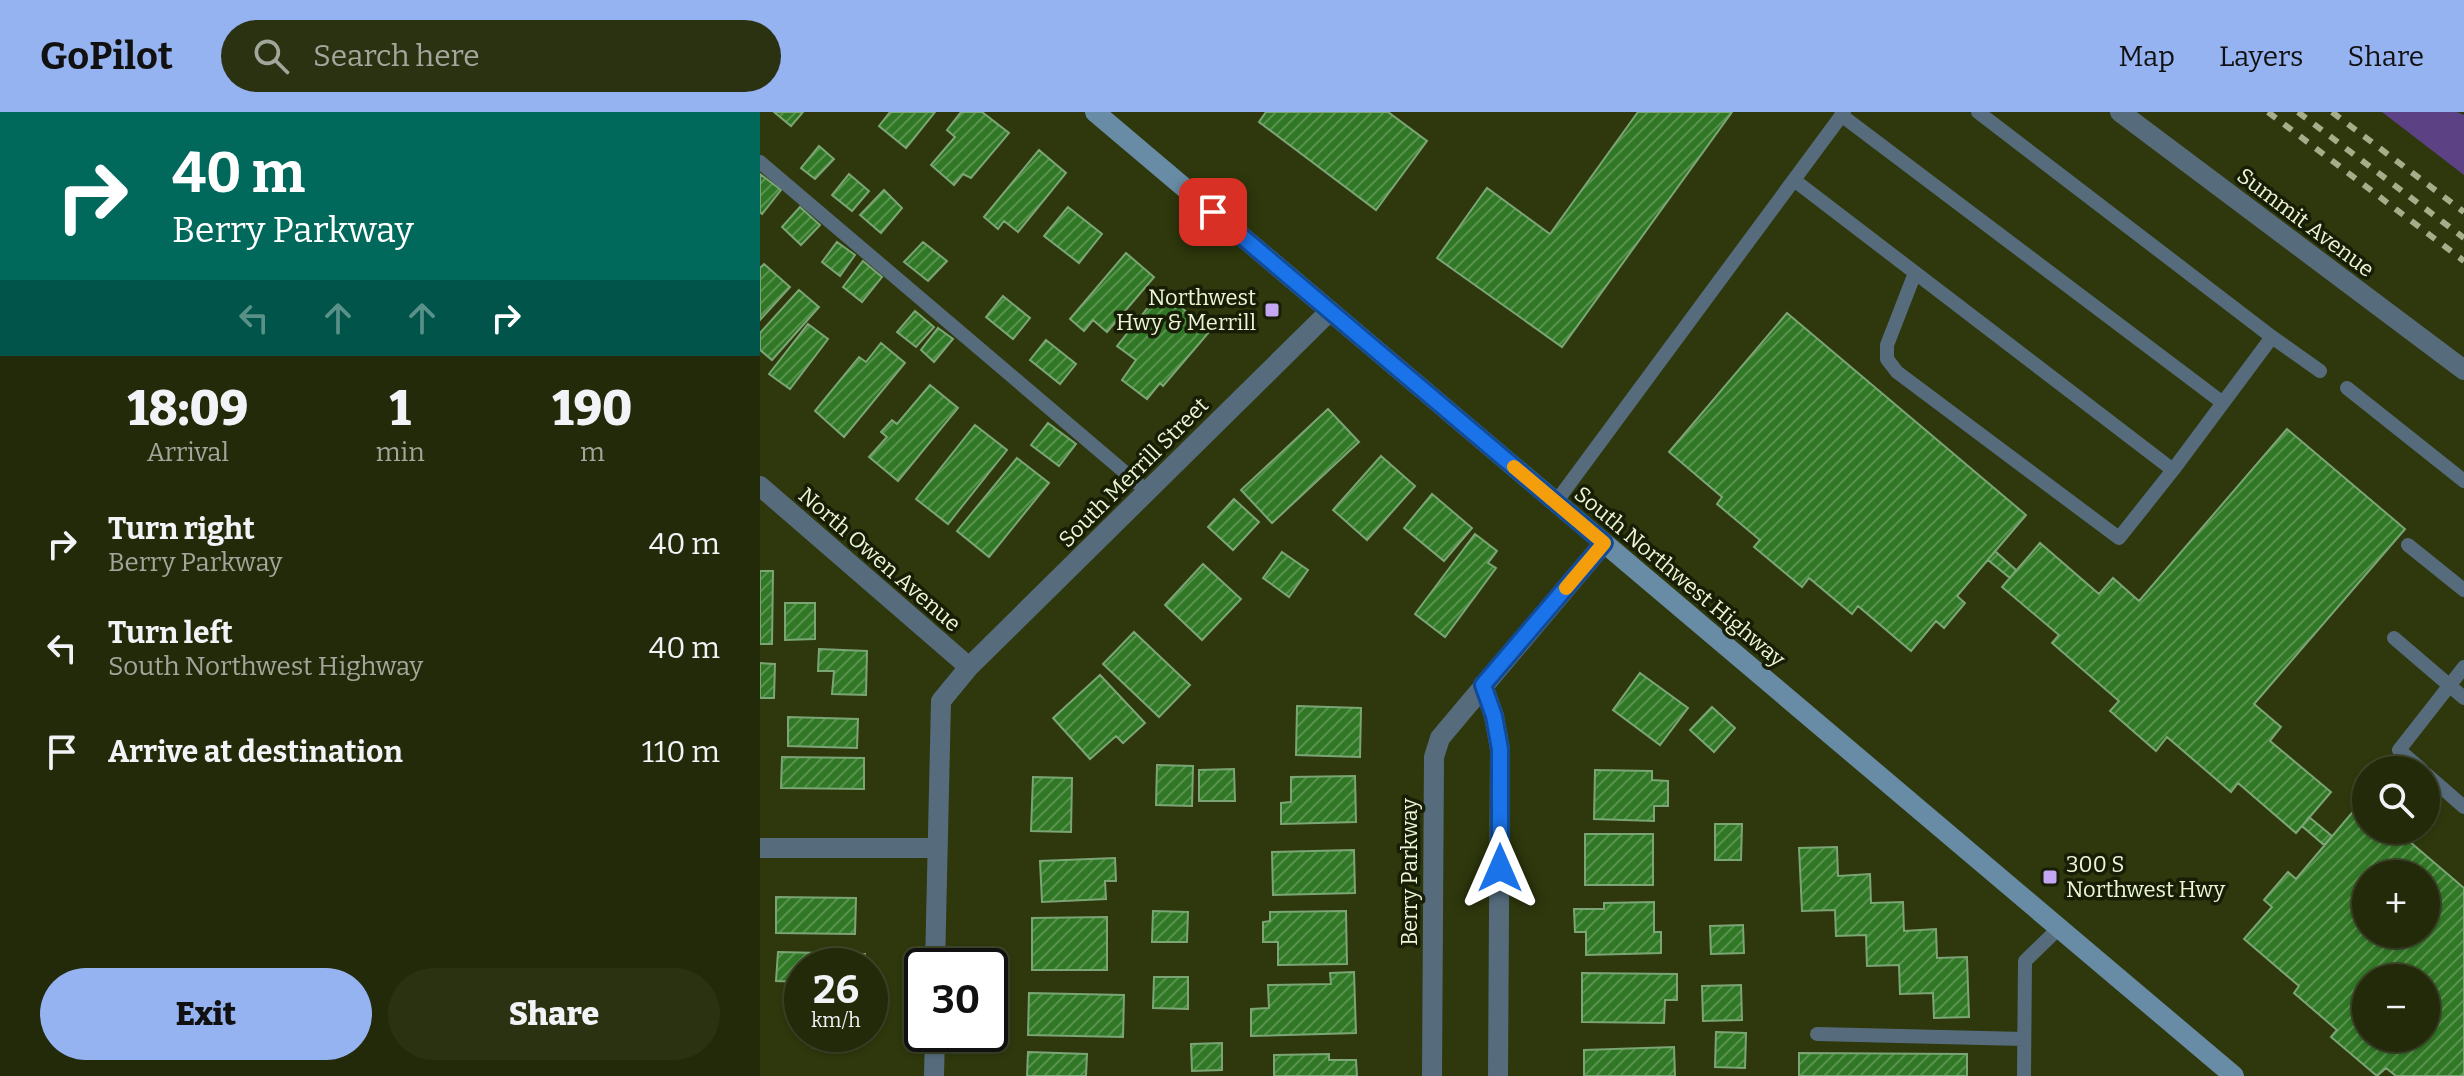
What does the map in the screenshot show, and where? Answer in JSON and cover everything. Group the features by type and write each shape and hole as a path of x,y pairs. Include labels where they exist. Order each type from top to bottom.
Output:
{"main road":[{"name":"South Northwest Highway","path":"1095,112 2234,1076"}],"street":[{"name":"Summit Avenue","path":"2120,112 2464,370"},
{"name":"South Merrill Street","path":"935,948 941,701 969,667 1330,311"},
{"name":"North Owen Avenue","path":"760,486 969,667"},
{"name":"Berry Parkway","path":"1432,1076 1434,757 1440,738 1604,543"},
{"path":"1483,685 1494,716 1500,749 1498,1076"},
{"path":"760,848 937,848"},
{"path":"934,1076 935,1052"}],"lane":[{"path":"1978,112 2320,371"},
{"path":"1556,502 1842,114 2223,403"},
{"path":"760,162 1148,492"},
{"path":"1794,180 2173,470"},
{"path":"1915,273 1887,345 1887,359 1897,372 2119,538 2272,337"},
{"path":"2347,388 2464,481"},
{"path":"2408,545 2464,590"},
{"path":"2394,638 2464,698"},
{"path":"2406,756 2399,750 2464,667"},
{"path":"2440,786 2464,807"},
{"path":"2024,1076 2025,961 2059,928"},
{"path":"1817,1034 2024,1039"}],"shaded area":[{"path":"2382,112 2457,112 2464,115 2464,175"}],"building":[{"path":"774,112 803,112 791,126"},
{"path":"890,112 935,112 906,148 879,126"},
{"path":"961,112 982,112 1009,133 971,178 963,174 954,185 931,165 955,137 947,130"},
{"path":"1266,112 1388,112 1427,141 1376,210 1259,122"},
{"path":"1638,112 1732,112 1562,347 1437,258 1487,188 1550,234"},
{"path":"819,146 834,159 815,179 801,168"},
{"path":"1039,150 1066,173 1018,232 1004,221 998,229 984,217"},
{"path":"760,174 781,190 762,214 760,212"},
{"path":"849,174 869,191 852,211 832,195"},
{"path":"884,190 902,208 881,233 860,215"},
{"path":"800,207 820,225 801,245 782,227"},
{"path":"1068,207 1102,234 1079,263 1044,236"},
{"path":"837,242 855,255 840,276 822,262"},
{"path":"923,242 947,261 928,281 904,262"},
{"path":"1126,253 1154,277 1107,332 1093,320 1084,331 1070,319"},
{"path":"863,261 882,277 862,302 843,287"},
{"path":"764,264 790,287 760,320 760,268"},
{"path":"799,290 819,307 772,360 760,350 760,333"},
{"path":"1162,290 1209,332 1163,386 1160,383 1147,399 1122,380 1136,360 1117,346"},
{"path":"1003,296 1030,318 1013,339 986,317"},
{"path":"915,311 934,327 916,347 897,332"},
{"path":"1787,313 2026,515 1957,596 1965,603 1944,628 1936,621 1911,651 1858,606 1852,614 1809,578 1802,587 1754,547 1760,540 1717,504 1722,497 1669,452"},
{"path":"808,324 828,339 790,389 769,374"},
{"path":"938,328 953,339 934,362 921,350"},
{"path":"1046,340 1076,364 1060,384 1030,360"},
{"path":"881,343 905,363 844,437 815,411 859,357 866,362"},
{"path":"930,385 958,408 898,481 869,457 887,437 881,432 892,420 897,424"},
{"path":"1328,409 1359,442 1272,523 1241,490"},
{"path":"1048,423 1076,444 1059,466 1031,445"},
{"path":"975,425 1007,450 948,524 916,499"},
{"path":"2287,429 2405,529 2254,704 2281,727 2270,741 2331,792 2296,833 2238,783 2231,792 2167,737 2156,751 2110,711 2119,701 2052,643 2059,635 2002,587 2040,543 2099,594 2113,578 2139,601"},
{"path":"1381,456 1415,486 1367,540 1333,510"},
{"path":"1017,458 1049,483 989,557 957,531"},
{"path":"1432,494 1472,528 1444,561 1404,528"},
{"path":"1234,499 1259,522 1233,550 1208,527"},
{"path":"1475,534 1497,551 1488,563 1496,568 1445,637 1415,614"},
{"path":"1995,551 2016,570 2010,578 1988,560"},
{"path":"1282,552 1308,570 1289,597 1263,578"},
{"path":"1203,564 1241,599 1202,640 1165,605"},
{"path":"760,571 773,571 772,644 760,644"},
{"path":"785,603 815,603 815,639 785,640"},
{"path":"1134,632 1190,685 1159,717 1103,664"},
{"path":"819,649 867,651 866,695 832,694 834,671 818,671"},
{"path":"760,663 775,664 774,698 760,698"},
{"path":"1640,673 1688,708 1660,745 1613,710"},
{"path":"1100,675 1145,723 1123,743 1116,736 1090,759 1053,718"},
{"path":"1297,706 1361,708 1360,757 1296,755"},
{"path":"1712,707 1735,728 1714,752 1690,730"},
{"path":"788,717 858,719 857,748 788,746"},
{"path":"782,757 864,758 864,789 781,788"},
{"path":"1157,765 1193,766 1192,806 1156,805"},
{"path":"1234,769 1235,801 1199,801 1199,770"},
{"path":"1595,770 1652,771 1652,780 1668,781 1668,806 1654,806 1654,821 1594,819"},
{"path":"1355,776 1356,822 1281,824 1281,803 1291,802 1291,777"},
{"path":"1033,777 1072,778 1071,832 1031,831"},
{"path":"2352,813 2352,844 2412,844 2431,860 2352,860 2352,948 2440,948 2440,868 2464,888 2464,1076 2396,1076 2386,1068 2377,1076 2331,1037 2337,1030 2294,993 2299,986 2244,939 2272,907 2264,900 2288,872 2296,879"},
{"path":"2309,817 2332,836 2324,845 2302,826"},
{"path":"1715,824 1742,824 1741,860 1715,860"},
{"path":"1585,834 1653,834 1653,885 1585,885"},
{"path":"1837,847 1838,876 1870,874 1871,903 1903,902 1904,931 1936,929 1937,958 1967,957 1969,1017 1934,1018 1933,993 1900,994 1899,965 1867,966 1866,935 1836,936 1835,910 1802,911 1799,848"},
{"path":"1354,850 1355,893 1273,895 1272,852"},
{"path":"1115,858 1116,881 1105,881 1106,899 1042,902 1040,861"},
{"path":"776,897 856,898 855,934 776,933"},
{"path":"1654,902 1654,932 1661,932 1661,953 1586,955 1586,932 1575,932 1574,909 1604,909 1604,903"},
{"path":"1153,911 1188,912 1187,942 1152,942"},
{"path":"1346,911 1347,964 1278,965 1278,942 1263,942 1263,922 1270,921 1270,912"},
{"path":"1107,917 1107,970 1032,970 1032,918"},
{"path":"1743,925 1744,953 1711,954 1710,926"},
{"path":"778,952 784,952 784,981 776,981"},
{"path":"1354,972 1356,1033 1251,1036 1251,1009 1269,1008 1268,985 1331,984 1330,973"},
{"path":"1582,973 1677,974 1677,1000 1665,1000 1664,1023 1582,1022"},
{"path":"1154,977 1188,977 1188,1009 1153,1008"},
{"path":"1741,985 1742,1020 1703,1021 1702,986"},
{"path":"1029,993 1124,995 1123,1037 1028,1035"},
{"path":"1716,1032 1746,1033 1745,1068 1715,1067"},
{"path":"1222,1043 1222,1070 1192,1071 1191,1044"},
{"path":"1674,1047 1675,1076 1584,1076 1584,1050"},
{"path":"1028,1052 1087,1054 1086,1076 1027,1076"},
{"path":"1799,1053 1967,1054 1967,1076 1799,1076"},
{"path":"1329,1054 1329,1060 1356,1060 1357,1076 1274,1076 1274,1055"}],"railway":[{"path":"2268,112 2464,261"},
{"path":"2298,112 2464,238"},
{"path":"2332,112 2464,212"}],"slow traffic":[{"path":"1514,467 1604,543 1566,588"}],"place":[{"name":"Northwest Hwy & Merrill","path":"1272,310"},
{"name":"300 S Northwest Hwy","path":"2050,877"}],"route":[{"path":"1213,212 1604,543 1483,685 1494,716 1500,749 1500,868"}]}
